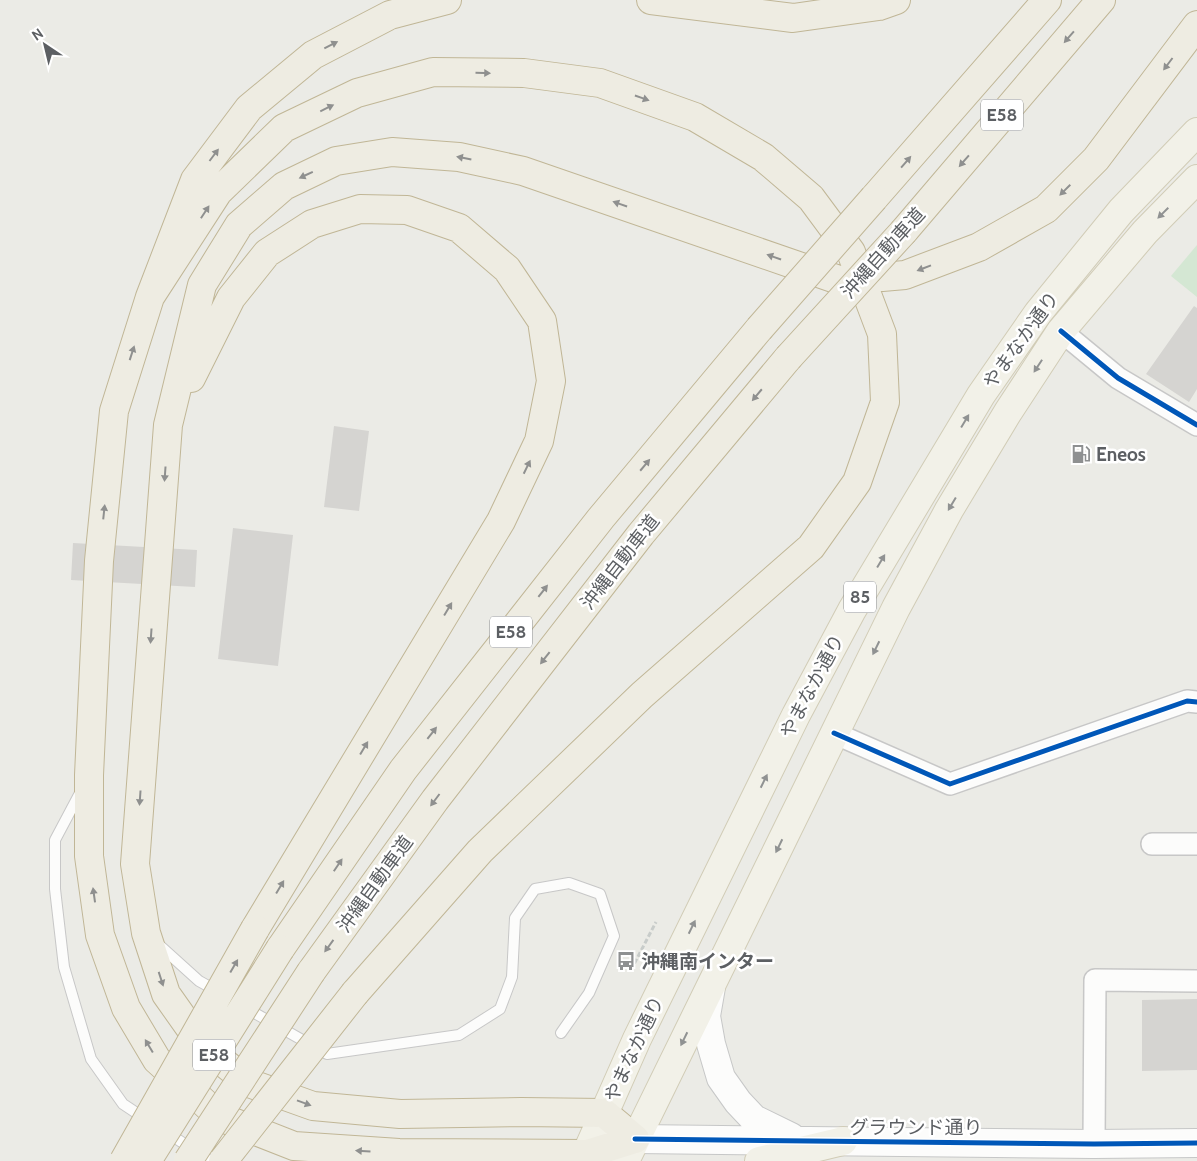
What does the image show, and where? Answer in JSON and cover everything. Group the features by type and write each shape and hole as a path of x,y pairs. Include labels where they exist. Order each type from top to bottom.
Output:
{"highway":[{"path":"447,0 390,15 313,54 249,108 195,180 150,297 114,410 99,560 89,775 89,856 100,935 126,1008 157,1060 220,1117 294,1146 462,1157 585,1157 630,1150 604,1114 521,1112 400,1114 313,1106 249,1083 202,1045 166,994 146,933 135,864 168,425 202,285 239,225 284,186 336,161 392,152 459,157 523,171 836,279 905,275 979,247 1046,209 1096,159 1197,26"},
{"path":"650,0 793,18 879,6 896,0"},
{"name":"E58","path":"148,1161 280,949 403,770 601,518 759,329 1046,0"},
{"name":"沖縄自動車道","path":"188,1161 311,972 435,800 635,541 788,358 904,231 1101,0"},
{"path":"150,297 218,192 284,128 357,93 433,72 524,73 600,84 695,117 762,157 811,198 851,252 882,334 885,402 856,482 811,547 642,695 480,851 355,993 223,1161"},
{"path":"124,1161 255,929 501,521 539,441 551,381 542,321 507,269 459,228 407,210 360,209 312,224 267,253 231,298 168,425"}],"main road":[{"name":"やまなか通り","path":"585,1157 637,1039 796,715 852,610 981,395 1038,313 1121,211 1197,132"},
{"name":"やまなか通り","path":"630,1150 896,608 949,510 1008,412 1061,331 1144,232 1197,178"},
{"path":"759,1161 843,1141"}],"street":[{"path":"1061,331 1118,378 1197,425"},
{"path":"834,733 950,784 1187,701 1197,702"},
{"path":"1152,844 1197,844"},
{"path":"1094,1144 1095,980 1197,981"},
{"path":"712,983 706,1016 711,1044 721,1078 738,1102 754,1119 798,1140"},
{"name":"グラウンド通り","path":"630,1150 798,1140 1094,1144 1197,1143"}],"lane":[{"path":"89,775 55,840 55,889 64,967 91,1059 123,1104 211,1161"},
{"path":"146,933 199,981 328,1054 459,1035 500,1009 512,977 515,918 535,889 569,883 600,894 614,936 589,993 561,1033"}],"path":[{"path":"632,970 656,922"}],"green space":[{"path":"1197,245 1197,297 1171,276"}],"building":[{"path":"1194,306 1197,308 1197,389 1189,402 1146,374"},
{"path":"334,426 369,431 359,511 324,507"},
{"path":"233,528 293,535 278,666 218,659"},
{"path":"73,543 197,550 195,587 71,580"},
{"path":"1197,999 1197,1070 1142,1071 1142,1000"}],"cycle path":[{"path":"1061,331 1118,378 1197,425"},
{"path":"834,733 950,784 1187,701 1197,702"},
{"path":"635,1139 1094,1144 1197,1143"}],"place":[{"name":"Eneos","path":"1081,454"},
{"name":"沖縄南インター","path":"626,961"}]}
